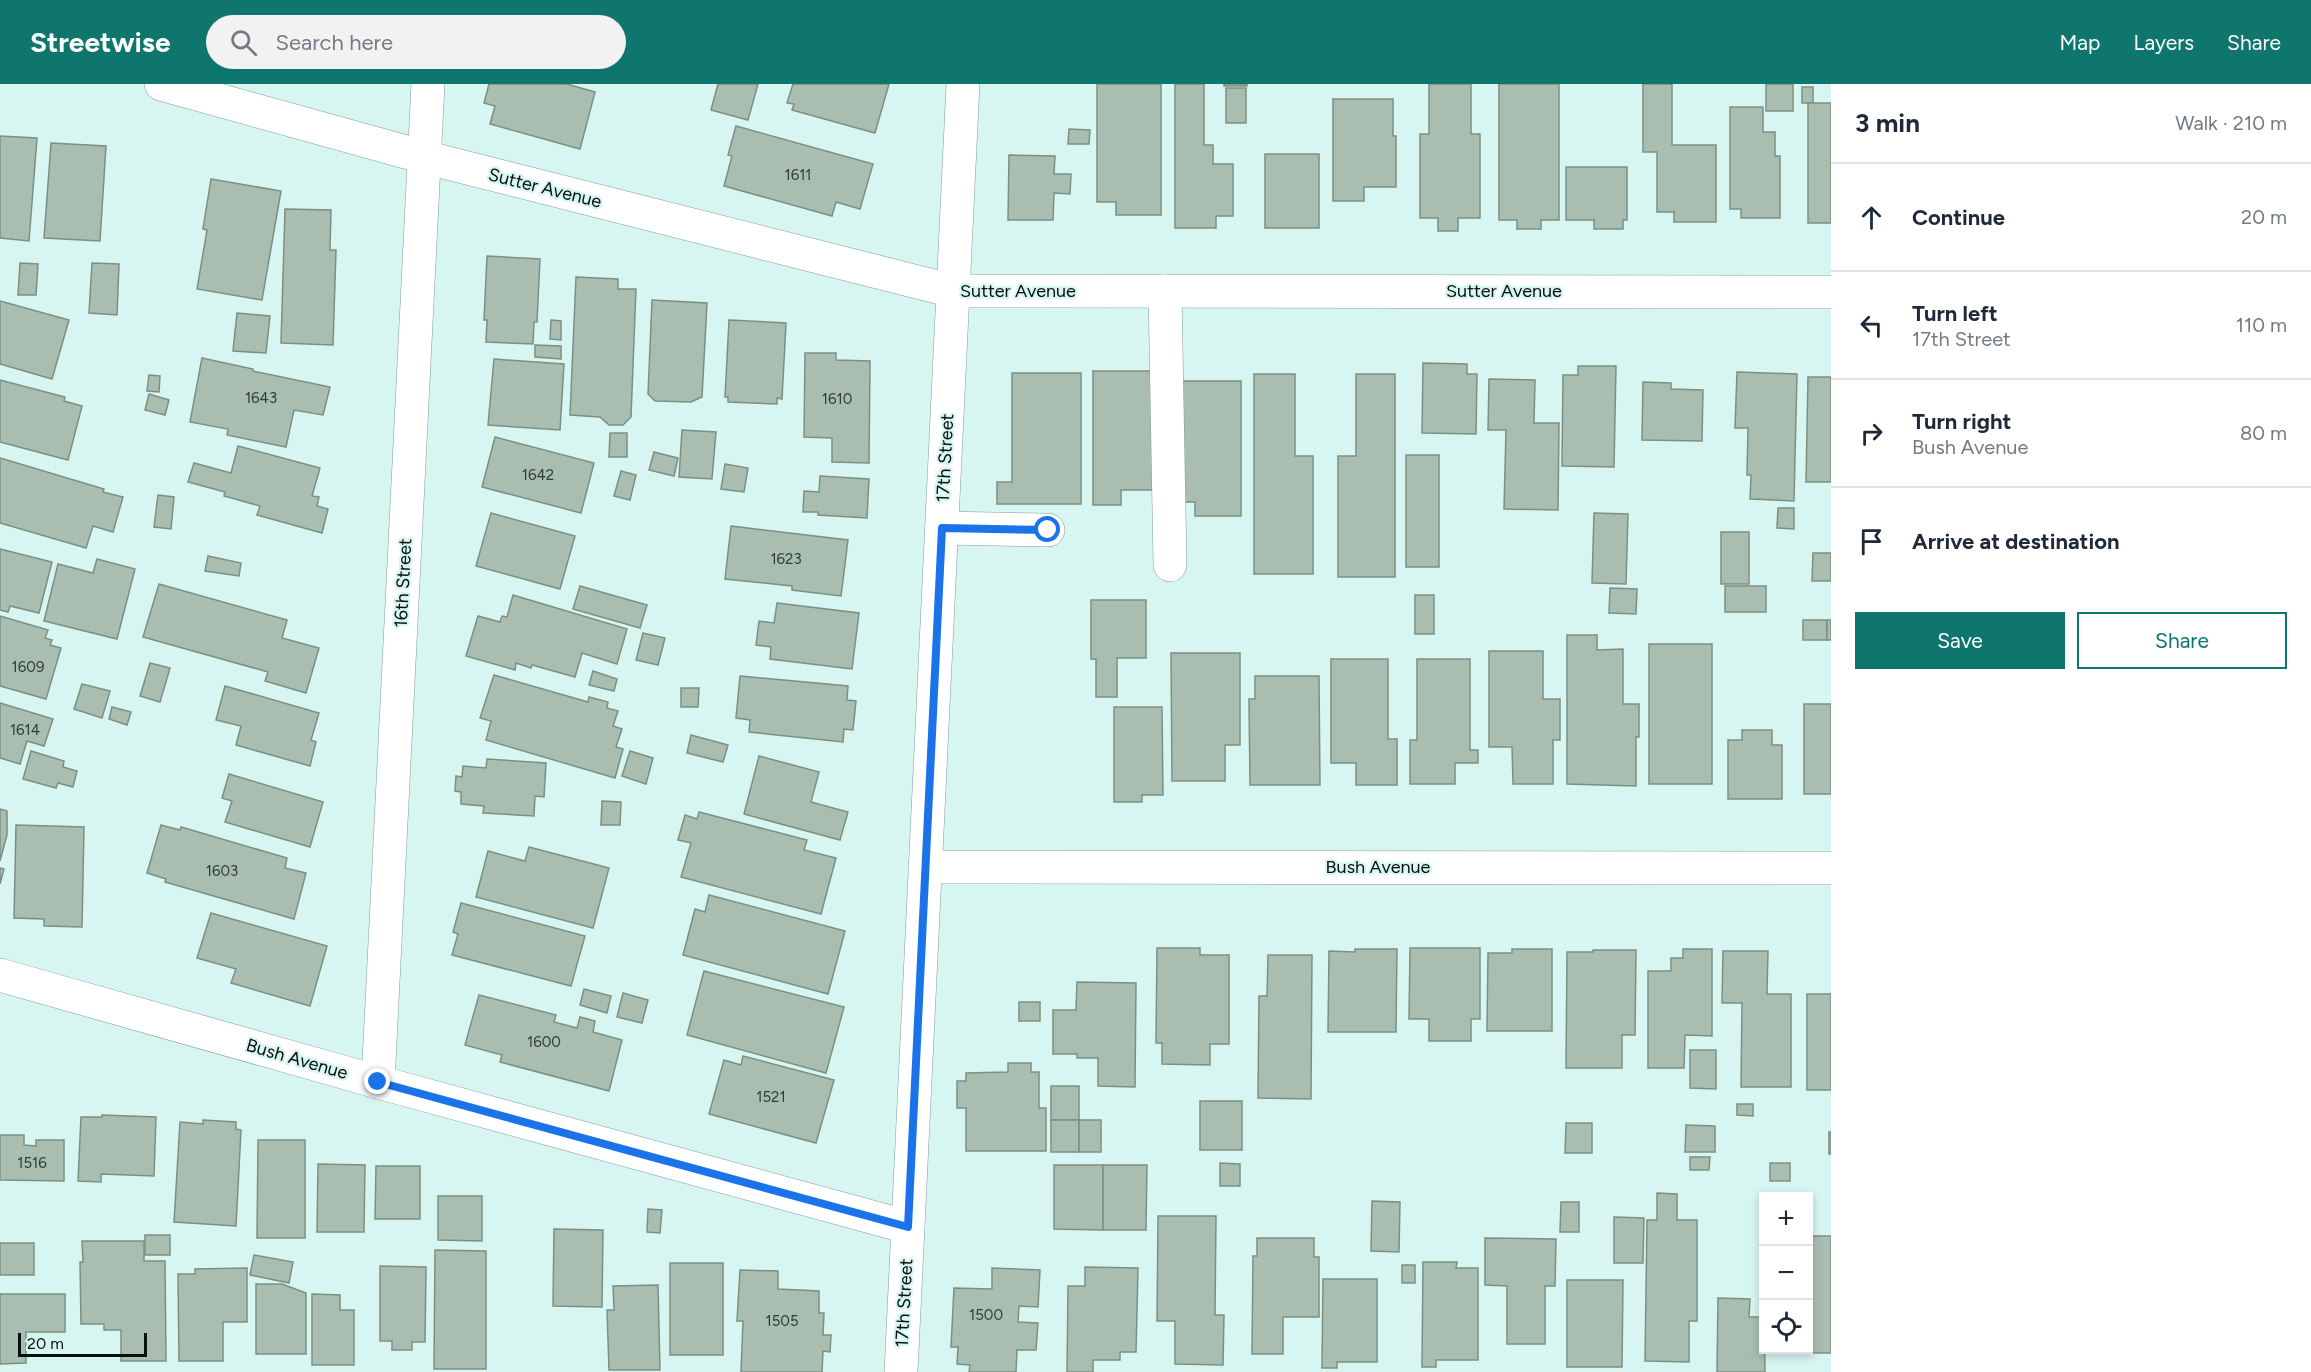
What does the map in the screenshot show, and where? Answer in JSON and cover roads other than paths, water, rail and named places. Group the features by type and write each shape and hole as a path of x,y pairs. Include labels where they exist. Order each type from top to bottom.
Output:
{"street":[{"name":"Sutter Avenue","path":"160,84 424,157 953,291 1831,292"},
{"name":"16th Street","path":"378,1082 428,84"},
{"name":"17th Street","path":"901,1372 963,84"},
{"path":"1166,291 1170,565"},
{"path":"942,528 1048,530"},
{"name":"Bush Avenue","path":"925,867 1831,868"},
{"name":"Bush Avenue","path":"0,975 378,1082 908,1227"}]}
